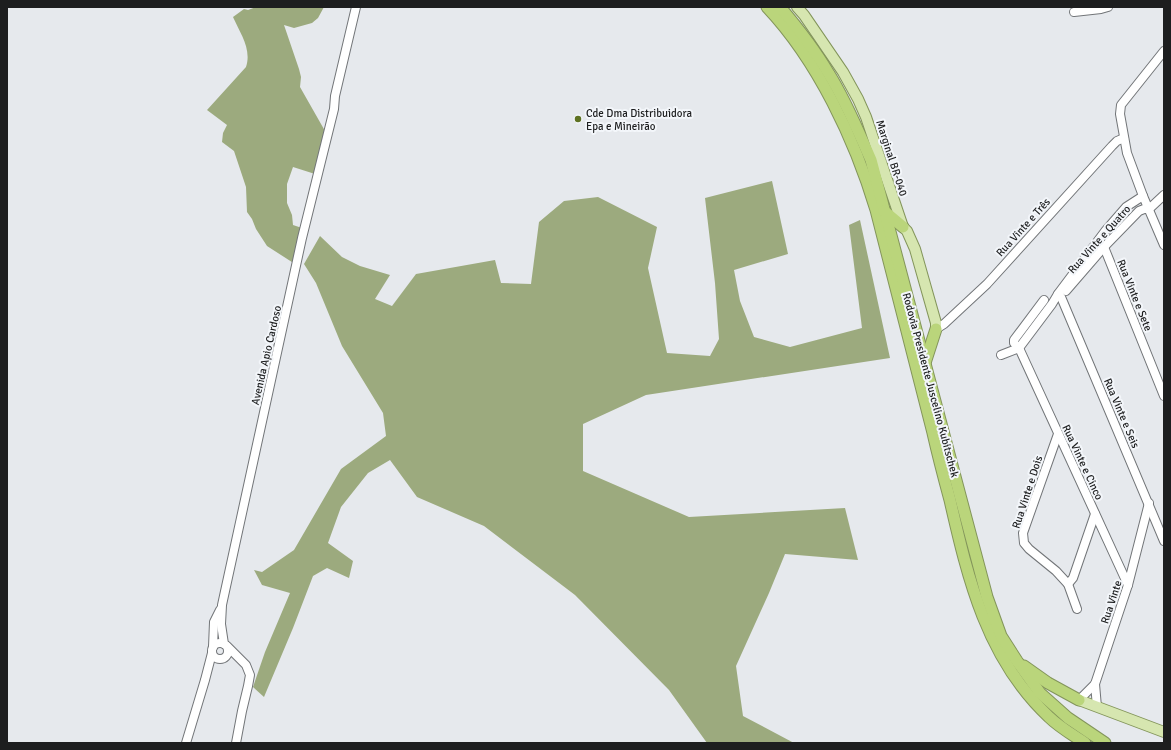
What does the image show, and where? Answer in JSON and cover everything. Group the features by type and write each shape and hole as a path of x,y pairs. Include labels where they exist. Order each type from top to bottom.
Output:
{"highway":[{"name":"Rodovia Presidente Juscelino Kubitschek","path":"767,7 796,42 812,66 832,102 861,164 876,210 956,531 980,611 1003,660 1030,697 1049,717 1085,743"},
{"name":"Rodovia Presidente Juscelino Kubitschek","path":"780,7 799,29 830,75 852,115 871,160 987,597 1002,636 1017,661 1040,693 1068,718 1105,743"},
{"path":"884,211 902,227"},
{"path":"925,362 936,329"},
{"path":"1017,661 1048,683 1080,700"},
{"path":"1049,717 1076,743"}],"main road":[{"name":"Marginal BR-040","path":"797,7 804,14 843,72 866,117 902,227 907,231 915,249 936,323 936,329"},
{"path":"1080,700 1164,732"}],"street":[{"name":"Avenida Apio Cardoso","path":"226,645 220,624 222,605 302,238 334,109 335,96 356,7"},
{"name":"Avenida Apio Cardoso","path":"334,109 340,98 361,7"},
{"path":"1074,12 1108,7"},
{"path":"1164,52 1121,105 1120,114 1127,153 1143,196 1164,245"},
{"name":"Rua Vinte e Três","path":"936,329 944,324 987,284 1112,146 1117,141 1124,138"},
{"name":"Rua Vinte e Quatro","path":"1019,348 1052,304 1139,210 1149,209 1164,195"},
{"name":"Rua Vinte e Quatro","path":"1059,296 1106,230 1126,208 1143,196"},
{"name":"Rua Vinte e Sete","path":"1104,247 1164,396"},
{"name":"Rua Vinte e Seis","path":"1059,296 1164,541"},
{"path":"1001,355 1019,348 1014,343 1014,340 1044,300"},
{"name":"Rua Vinte e Cinco","path":"1019,348 1128,586"},
{"name":"Rua Vinte e Dois","path":"1058,434 1023,533 1024,543 1029,549 1056,571 1068,584 1077,609"},
{"name":"Rua Vinte","path":"1080,700 1096,684 1128,586 1148,503"},
{"path":"1068,584 1073,578 1094,514"},
{"name":"Avenida Apio Cardoso","path":"186,743 205,680 212,650 214,622 222,605"},
{"path":"235,655 223,659 215,658 212,650 218,643 226,645 246,665 250,675 236,743"},
{"path":"223,659 228,653 226,645"},
{"name":"Avenida Apio Cardoso","path":"205,680 217,663 223,659"},
{"path":"1096,684 1097,707"}],"green space":[{"path":"256,7 324,7 318,18 312,23 294,28 284,25 299,69 301,77 300,87 325,131 315,174 293,167 287,184 287,203 292,215 293,225 302,228 295,264 267,246 256,229 247,212 246,187 234,151 222,142 223,133 227,125 207,110 246,67 246,47 233,17 244,9 248,10"},
{"path":"772,181 788,254 734,270 740,301 754,337 790,347 862,328 849,225 860,220 890,358 646,395 583,424 583,471 689,517 845,508 858,560 785,554 736,666 743,716 794,743 707,743 669,690 575,595 484,526 417,497 390,460 368,473 341,507 328,543 353,561 349,578 327,568 313,576 264,697 253,687 265,652 290,593 262,585 254,570 262,572 294,550 341,469 386,436 383,413 342,346 316,283 304,264 320,236 342,257 360,266 390,275 375,299 392,306 416,274 495,260 501,283 531,284 539,222 564,201 598,197 657,227 648,268 667,353 710,356 719,339 715,283 705,198"}],"place":[{"name":"Cde Dma Distribuidora Epa e Mineirão","path":"578,119"}]}
